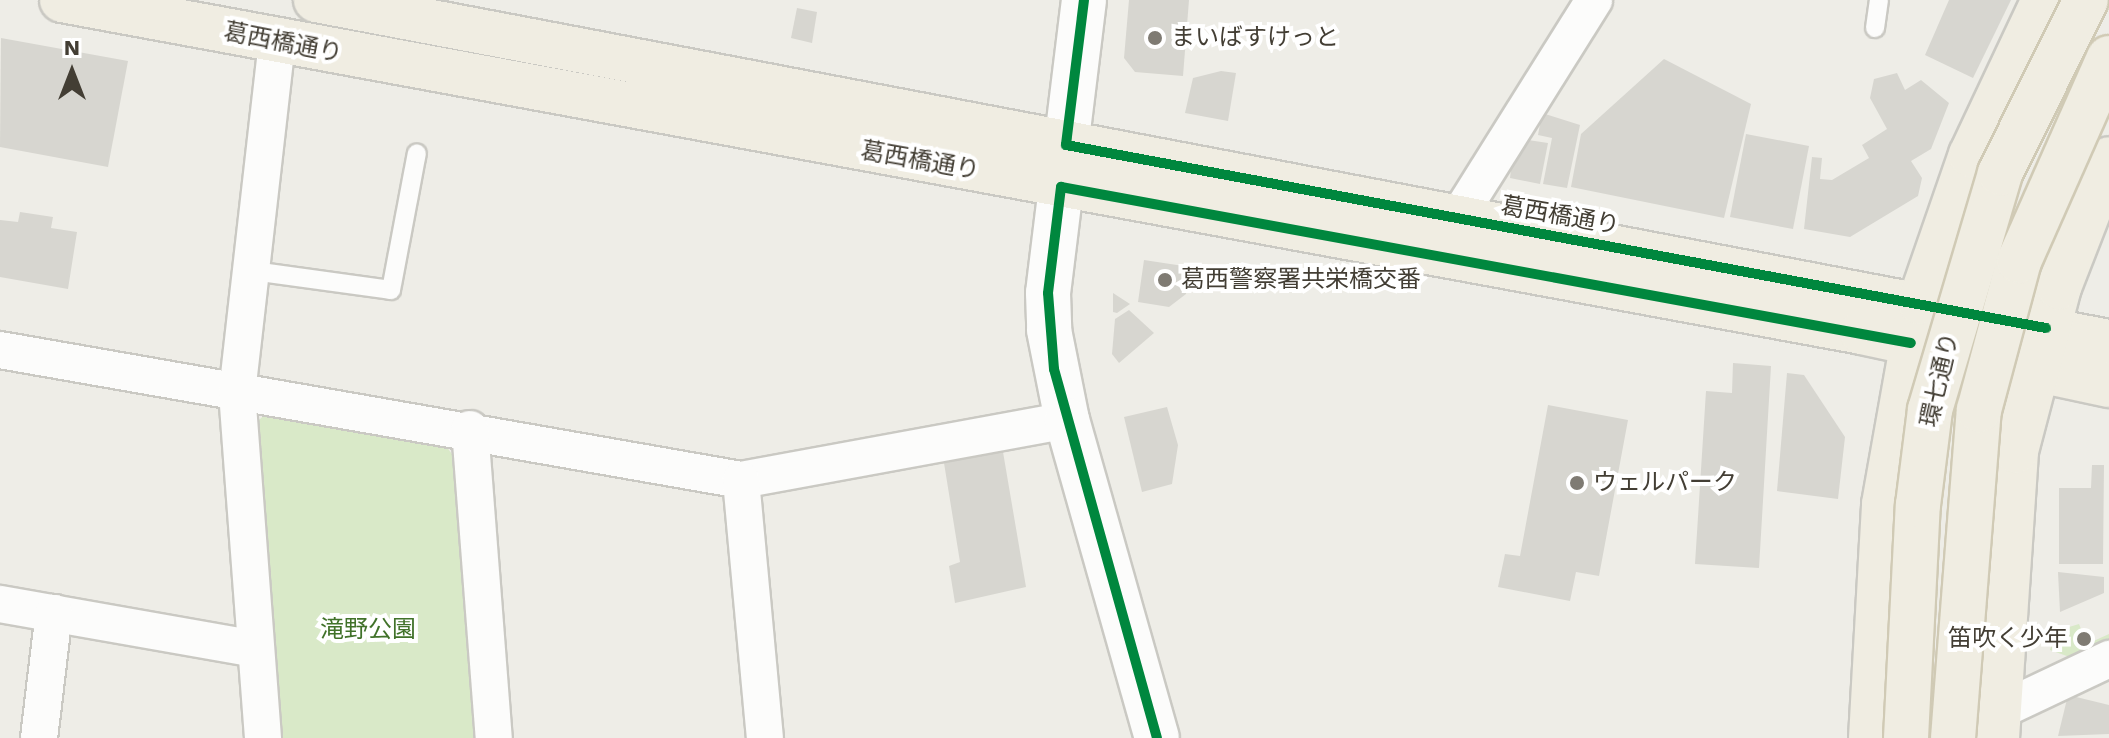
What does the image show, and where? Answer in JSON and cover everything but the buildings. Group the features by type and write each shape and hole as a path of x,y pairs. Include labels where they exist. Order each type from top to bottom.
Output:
{"main road":[{"name":"葛西橋通り","path":"62,0 277,42 1063,166 1915,323 2046,328 2109,342"},
{"name":"葛西橋通り","path":"316,0 1063,166 1458,217 1915,323 2034,369 2109,385"},
{"path":"1875,735 1884,504 1915,323 1971,155 2044,0"},
{"name":"環七通り","path":"1875,735 1918,505 1934,396 2000,173 2086,0"},
{"name":"環七通り","path":"1953,738 1979,410 2019,261 2109,58"},
{"path":"1998,725 2009,520 2034,369 2046,328 2109,159"}],"street":[{"path":"1084,0 1063,166 1049,330 1067,420 1157,738"},
{"path":"1458,217 1594,0"},
{"path":"263,738 237,393 277,42"},
{"path":"0,350 237,393 470,429 741,480 1067,420"},
{"path":"470,429 494,738"},
{"path":"741,480 765,738"},
{"path":"0,604 255,649"},
{"path":"39,738 54,613"},
{"path":"1998,725 2109,659"}],"lane":[{"path":"1875,28 1879,0"},
{"path":"253,271 391,290 417,153"}],"green space":[{"name":"滝野公園","path":"270,410 441,439 454,457 478,738 268,738 281,730 250,428"},
{"path":"2079,624 2087,644 2109,634 2109,654 2089,664 2050,650 2056,631"}],"cycle path":[{"path":"1084,0 1066,145 2046,328"},
{"path":"1157,738 1054,369 1048,293 1061,187 1911,343"}],"place":[{"name":"まいばすけっと","path":"1155,38"},
{"name":"葛西警察署共栄橋交番","path":"1165,280"},
{"name":"ウェルパーク","path":"1577,483"},
{"name":"笛吹く少年","path":"2084,639"}]}
